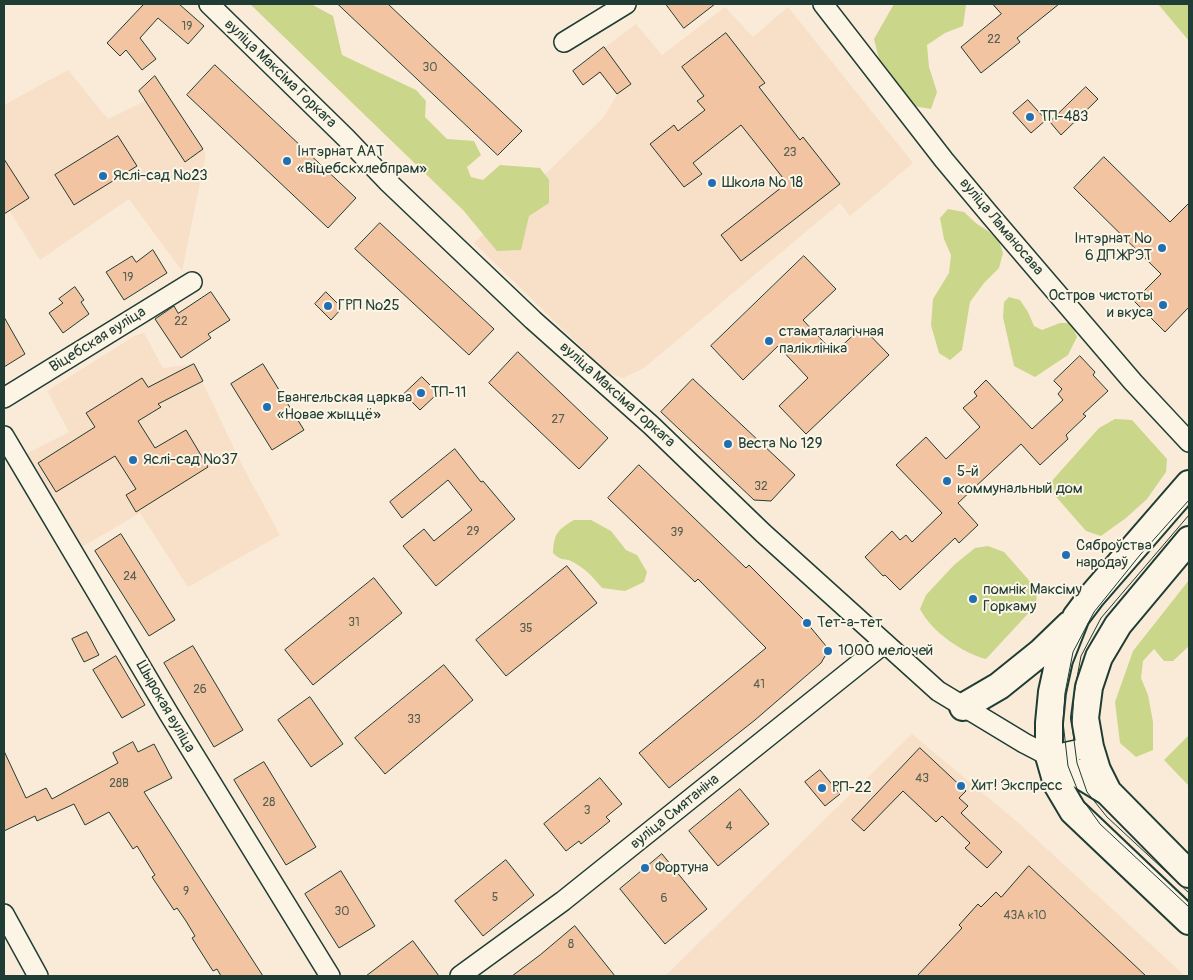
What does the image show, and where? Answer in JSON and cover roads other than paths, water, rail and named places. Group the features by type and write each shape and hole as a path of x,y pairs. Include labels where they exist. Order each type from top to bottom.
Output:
{"main road":[{"path":"963,707 999,686 1040,653 1076,617 1091,597 1189,484"},
{"name":"вуліца Максіма Горкага","path":"1108,792 1097,770 1090,748 1085,718 1089,687 1099,657 1118,625 1189,540"},
{"path":"1076,617 1059,660 1052,692 1049,722 1049,756 1057,784 1073,811 1189,921"},
{"name":"вуліца Максіма Горкага","path":"1049,756 1108,792 1189,874"}],"street":[{"name":"вуліца Максіма Горкага","path":"209,4 346,138 394,188 533,320 652,426 763,533 938,691 1049,756"},
{"path":"564,42 626,4"},
{"name":"вуліца Ламаносава","path":"823,4 944,160 1133,382 1189,442"},
{"name":"Віцебская вуліца","path":"4,398 192,282"},
{"name":"Шырокая вуліца","path":"4,436 174,722 330,976"},
{"name":"вуліца Смятаніна","path":"460,976 563,901 885,643"},
{"path":"1049,756 1090,748"},
{"path":"4,914 38,976"}],"tram line":[{"path":"1189,500 1140,555 1094,612 1073,652 1065,693 1063,722 1068,766 1080,796 1100,824 1189,907"},
{"path":"1189,515 1101,618 1081,656 1074,694 1072,725 1077,763 1087,792 1107,817 1189,893"}],"place":[{"name":"ТП-483","path":"1030,117"},
{"name":"Інтэрнат ААТ «Віцебскхлебпрам»","path":"287,161"},
{"name":"Яслі-сад №23","path":"103,176"},
{"name":"Школа № 18","path":"712,183"},
{"name":"Інтэрнат № 6 ДП ЖРЭТ","path":"1162,248"},
{"name":"Остров чистоты и вкуса","path":"1163,305"},
{"name":"ГРП №25","path":"328,306"},
{"name":"стаматалагічная паліклініка","path":"769,341"},
{"name":"ТП-11","path":"421,393"},
{"name":"Евангельская царква «Новае жыццё»","path":"267,407"},
{"name":"Веста № 129","path":"728,444"},
{"name":"Яслі-сад №37","path":"133,460"},
{"name":"5-й коммунальный дом","path":"947,481"},
{"name":"Сяброўства народаў","path":"1066,555"},
{"name":"помнік Максіму Горкаму","path":"973,599"},
{"name":"Тет-а-тет","path":"807,623"},
{"name":"1000 мелочей","path":"828,651"},
{"name":"Хит! Экспресс","path":"961,786"},
{"name":"РП-22","path":"822,788"},
{"name":"Фортуна","path":"645,868"}]}
